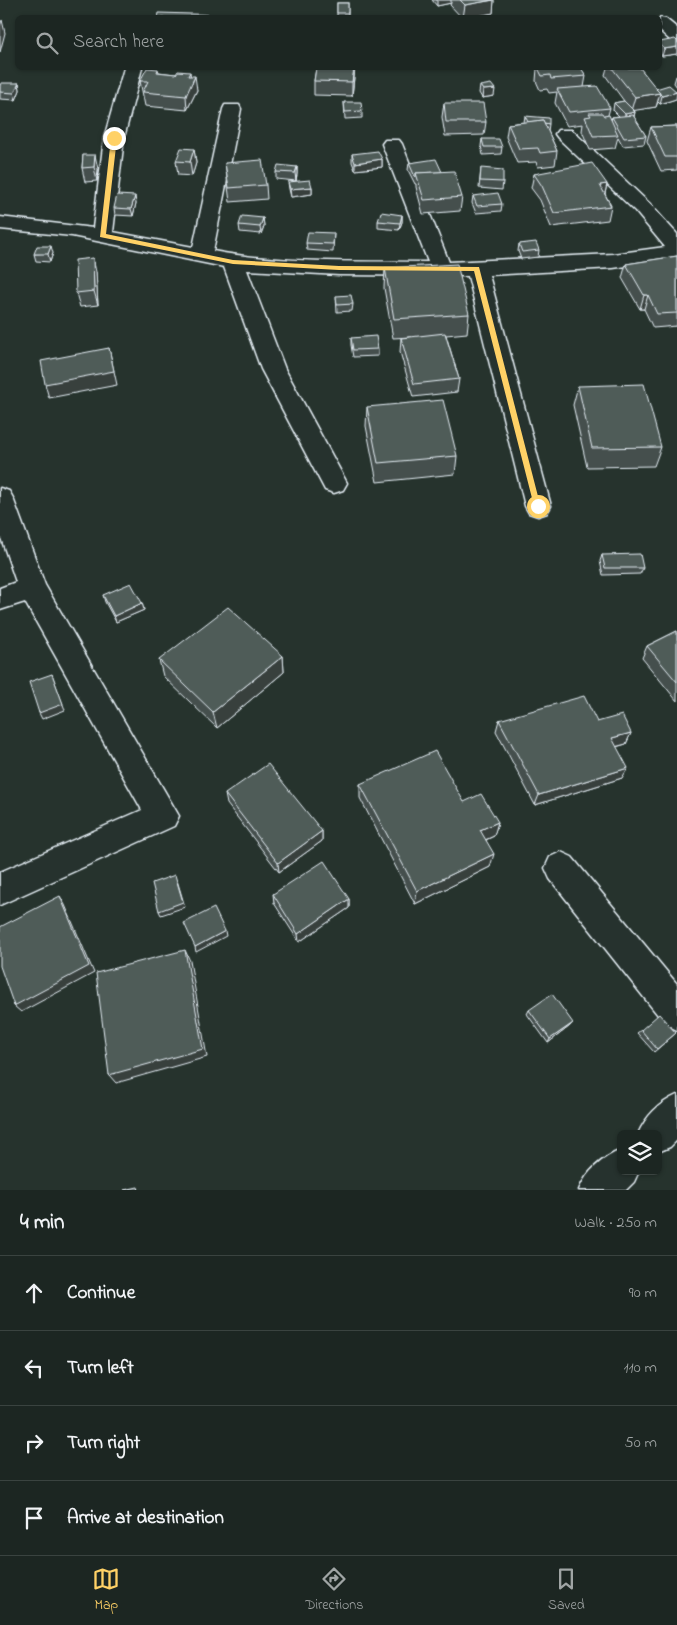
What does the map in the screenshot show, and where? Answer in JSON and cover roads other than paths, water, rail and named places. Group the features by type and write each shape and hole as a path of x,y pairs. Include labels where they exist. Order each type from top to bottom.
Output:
{"street":[{"path":"662,25 677,37"},
{"path":"102,236 114,138 132,70"},
{"path":"202,256 232,109"},
{"path":"565,134 642,207 677,247"},
{"path":"392,144 441,268"},
{"path":"0,223 50,226 233,262 339,268 477,269 613,260 677,252"},
{"path":"233,262 274,369 334,483"},
{"path":"477,269 538,506"},
{"path":"0,498 32,588 163,816 0,889"},
{"path":"0,599 32,588"},
{"path":"561,868 677,1012"},
{"path":"661,1130 677,1114"},
{"path":"598,1190 617,1173"}]}
